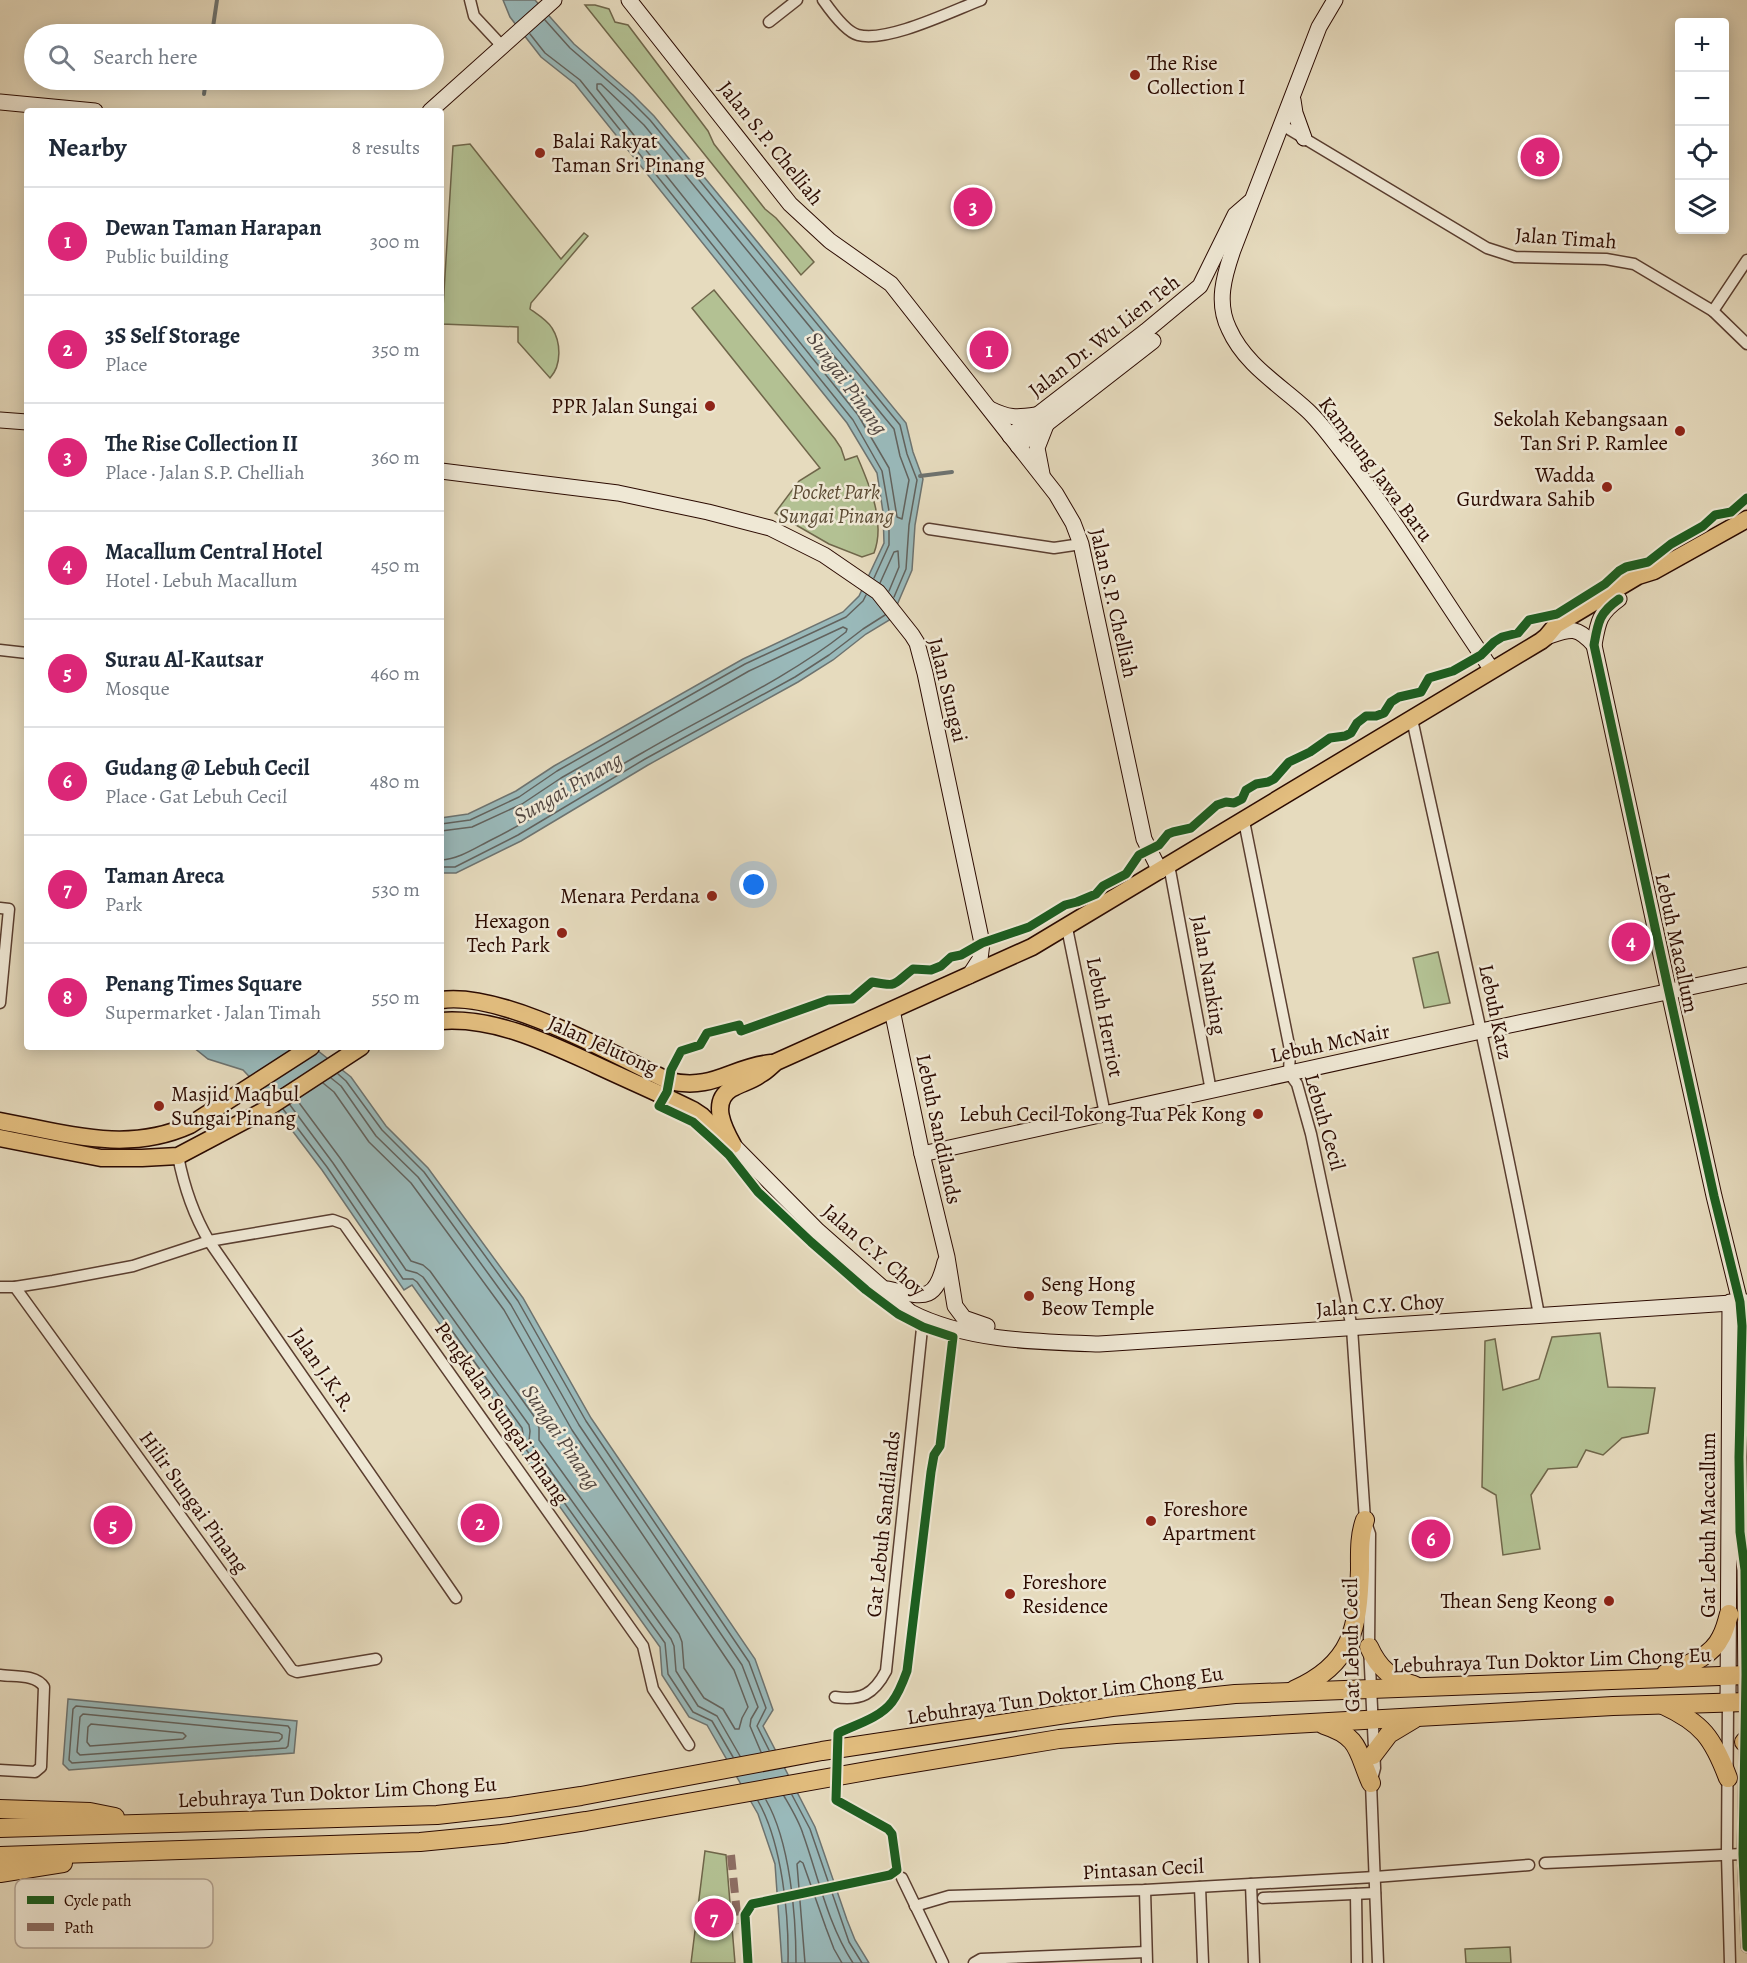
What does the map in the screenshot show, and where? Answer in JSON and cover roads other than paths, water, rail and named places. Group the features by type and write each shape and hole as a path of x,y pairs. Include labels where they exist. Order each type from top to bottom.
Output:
{"highway":[{"path":"1287,1693 1311,1682 1325,1672 1338,1659 1349,1642 1357,1610 1361,1532 1365,1520"},
{"path":"1656,1678 1704,1656 1741,1616"},
{"path":"1369,1647 1378,1663 1394,1678 1404,1683 1427,1688"},
{"name":"Lebuhraya Tun Doktor Lim Chong Eu","path":"0,1828 437,1815 581,1796 822,1751 1112,1707 1235,1694 1741,1675"},
{"name":"Lebuhraya Tun Doktor Lim Chong Eu","path":"0,1856 420,1842 502,1834 1059,1739 1662,1704 1740,1703"},
{"path":"1662,1704 1690,1720 1710,1738 1718,1751 1728,1778"},
{"path":"1373,1755 1389,1734 1418,1717"},
{"path":"1316,1723 1336,1729 1352,1741 1360,1752 1371,1783"},
{"path":"0,1809 90,1812 149,1823"},
{"path":"0,1873 151,1850"}],"main road":[{"path":"733,1145 721,1121 720,1105 728,1090 760,1075 776,1062 1003,961 1067,928 1546,638 1556,625 1638,576 1654,572 1747,519"},
{"path":"1619,599 1644,584 1654,572"},
{"name":"Jalan Jelutong","path":"444,999 472,1000 521,1014 566,1031 669,1081 684,1084 710,1082 760,1064 776,1062"},
{"name":"Jalan Jelutong","path":"444,1021 460,1020 491,1025 556,1047 693,1110 733,1145"},
{"path":"0,1121 122,1141 174,1133 307,1050"},
{"path":"0,1138 101,1158 178,1156 263,1111 356,1050"}],"street":[{"path":"470,0 474,16 506,43"},
{"name":"Jalan S.P. Chelliah","path":"629,0 790,204 830,241 891,284 1056,494 1073,523 1081,544 1144,839 1164,868"},
{"path":"769,22 797,0"},
{"path":"823,0 833,14 856,35 874,37 906,29 981,0"},
{"name":"Kampung Jawa Baru","path":"1335,0 1319,27 1225,275 1222,312 1228,328 1245,356 1309,412 1339,448 1393,520 1492,670"},
{"path":"432,108 552,2"},
{"path":"1293,97 1295,113 1304,138"},
{"path":"0,102 63,108"},
{"name":"Jalan Timah","path":"1282,125 1487,248 1515,256 1606,259 1634,264 1713,310 1747,344"},
{"name":"Jalan Dr. Wu Lien Teh","path":"1014,441 1200,286 1235,215 1253,201"},
{"path":"1713,310 1747,261"},
{"name":"Jalan Dr. Wu Lien Teh","path":"1043,418 1153,341"},
{"path":"987,407 1006,417 1043,418 1037,448 1043,478"},
{"path":"0,420 24,423"},
{"name":"Jalan Sungai","path":"444,471 603,491 708,512 770,528 824,555 878,592 917,643 982,943"},
{"path":"929,529 1054,548 1081,544"},
{"name":"Lebuh Macallum","path":"1619,599 1602,615 1594,645 1739,1302"},
{"path":"1546,638 1568,630 1575,630 1582,632 1594,645"},
{"path":"0,650 24,653"},
{"name":"Lebuh Katz","path":"1412,719 1481,1031 1539,1315"},
{"name":"Lebuh Cecil","path":"1244,821 1290,1050 1289,1073 1297,1084 1311,1134 1352,1328"},
{"name":"Jalan Nanking","path":"1164,868 1211,1091"},
{"path":"0,1003 5,909"},
{"name":"Lebuh Herriot","path":"1067,928 1105,1114"},
{"path":"982,943 1003,961"},
{"path":"969,976 980,959 982,943"},
{"name":"Lebuh McNair","path":"922,1154 1747,975"},
{"name":"Lebuh Sandilands","path":"892,1010 956,1306 964,1318 978,1324"},
{"name":"Jalan C.Y. Choy","path":"733,1145 819,1231 910,1312 924,1319 1000,1339 1099,1344 1739,1302"},
{"name":"Jalan J.K.R.","path":"178,1156 188,1199 209,1241 456,1598"},
{"name":"Pengkalan Sungai Pinang","path":"0,1287 15,1287 133,1266 209,1241 333,1220 344,1224 643,1646 653,1689 689,1745"},
{"path":"886,1289 915,1295 931,1292 940,1281 947,1257"},
{"name":"Hilir Sungai Pinang","path":"15,1287 292,1670 297,1672 376,1659"},
{"name":"Gat Lebuh Maccallum","path":"1730,1963 1727,1855 1728,1778 1740,1703 1741,1675 1739,1302"},
{"name":"Gat Lebuh Sandilands","path":"835,1697 850,1700 866,1694 880,1682 886,1671 924,1319"},
{"name":"Jalan C.Y. Choy","path":"978,1324 1001,1330 1015,1340"},
{"name":"Gat Lebuh Cecil","path":"1352,1328 1365,1520 1370,1534 1369,1647 1375,1768 1371,1783 1378,1963"},
{"path":"0,1676 35,1678 44,1687 41,1767 35,1772 0,1770"},
{"name":"Gat Lebuh Maccallum","path":"1740,1703 1745,1741 1743,1854 1747,1947"},
{"path":"1545,1863 1743,1854"},
{"name":"Pintasan Cecil","path":"915,1906 949,1896 1145,1890 1375,1877 1529,1865"},
{"path":"902,1878 943,1963"},
{"path":"1251,1884 1254,1963"},
{"path":"1200,1887 1203,1963"},
{"path":"978,1961 1147,1957 1145,1890"},
{"path":"1263,1898 1376,1893"},
{"path":"1356,1894 1358,1963"}],"water":[{"name":"Sungai Pinang","path":"503,0 535,0 574,44 654,116 906,423 923,479 915,525 912,570 891,619 798,682 648,765 521,841 456,873 444,873 444,818 468,814 516,791 554,766 743,659 843,612 859,596 884,543 883,512 877,473 847,423 575,84 541,57 510,17"},
{"name":"Sungai Pinang","path":"197,1050 317,1050 351,1077 386,1126 428,1168 523,1298 591,1418 755,1659 773,1710 763,1726 815,1827 847,1920 855,1940 869,1963 782,1963 775,1864 758,1814 707,1725 689,1717 662,1675 660,1647 510,1437 517,1432 412,1285 404,1290 322,1170 260,1088 243,1070 208,1059"},
{"path":"68,1699 297,1721 294,1753 69,1770 63,1764"}],"waterway":[{"path":"213,24 217,0"},
{"path":"204,94 205,90"},
{"path":"920,476 952,472"}],"place":[{"name":"The Rise Collection I","path":"1135,75"},
{"name":"Balai Rakyat Taman Sri Pinang","path":"540,153"},
{"name":"Penang Times Square","path":"1540,157"},
{"name":"The Rise Collection II","path":"973,207"},
{"name":"Dewan Taman Harapan","path":"989,350"},
{"name":"PPR Jalan Sungai","path":"710,406"},
{"name":"Sekolah Kebangsaan Tan Sri P. Ramlee","path":"1680,431"},
{"name":"Wadda Gurdwara Sahib","path":"1607,487"},
{"name":"Menara Perdana","path":"712,896"},
{"name":"Hexagon Tech Park","path":"562,933"},
{"name":"Macallum Central Hotel","path":"1631,942"},
{"name":"Masjid Maqbul Sungai Pinang","path":"159,1106"},
{"name":"Lebuh Cecil Tokong Tua Pek Kong","path":"1258,1114"},
{"name":"Seng Hong Beow Temple","path":"1029,1296"},
{"name":"Foreshore Apartment","path":"1151,1521"},
{"name":"3S Self Storage","path":"480,1523"},
{"name":"Surau Al-Kautsar","path":"113,1525"},
{"name":"Gudang @ Lebuh Cecil","path":"1431,1539"},
{"name":"Foreshore Residence","path":"1010,1594"},
{"name":"Thean Seng Keong","path":"1609,1601"},
{"name":"Taman Areca","path":"714,1918"}],"park label":[{"name":"Pocket Park Sungai Pinang","path":"836,504"}]}
